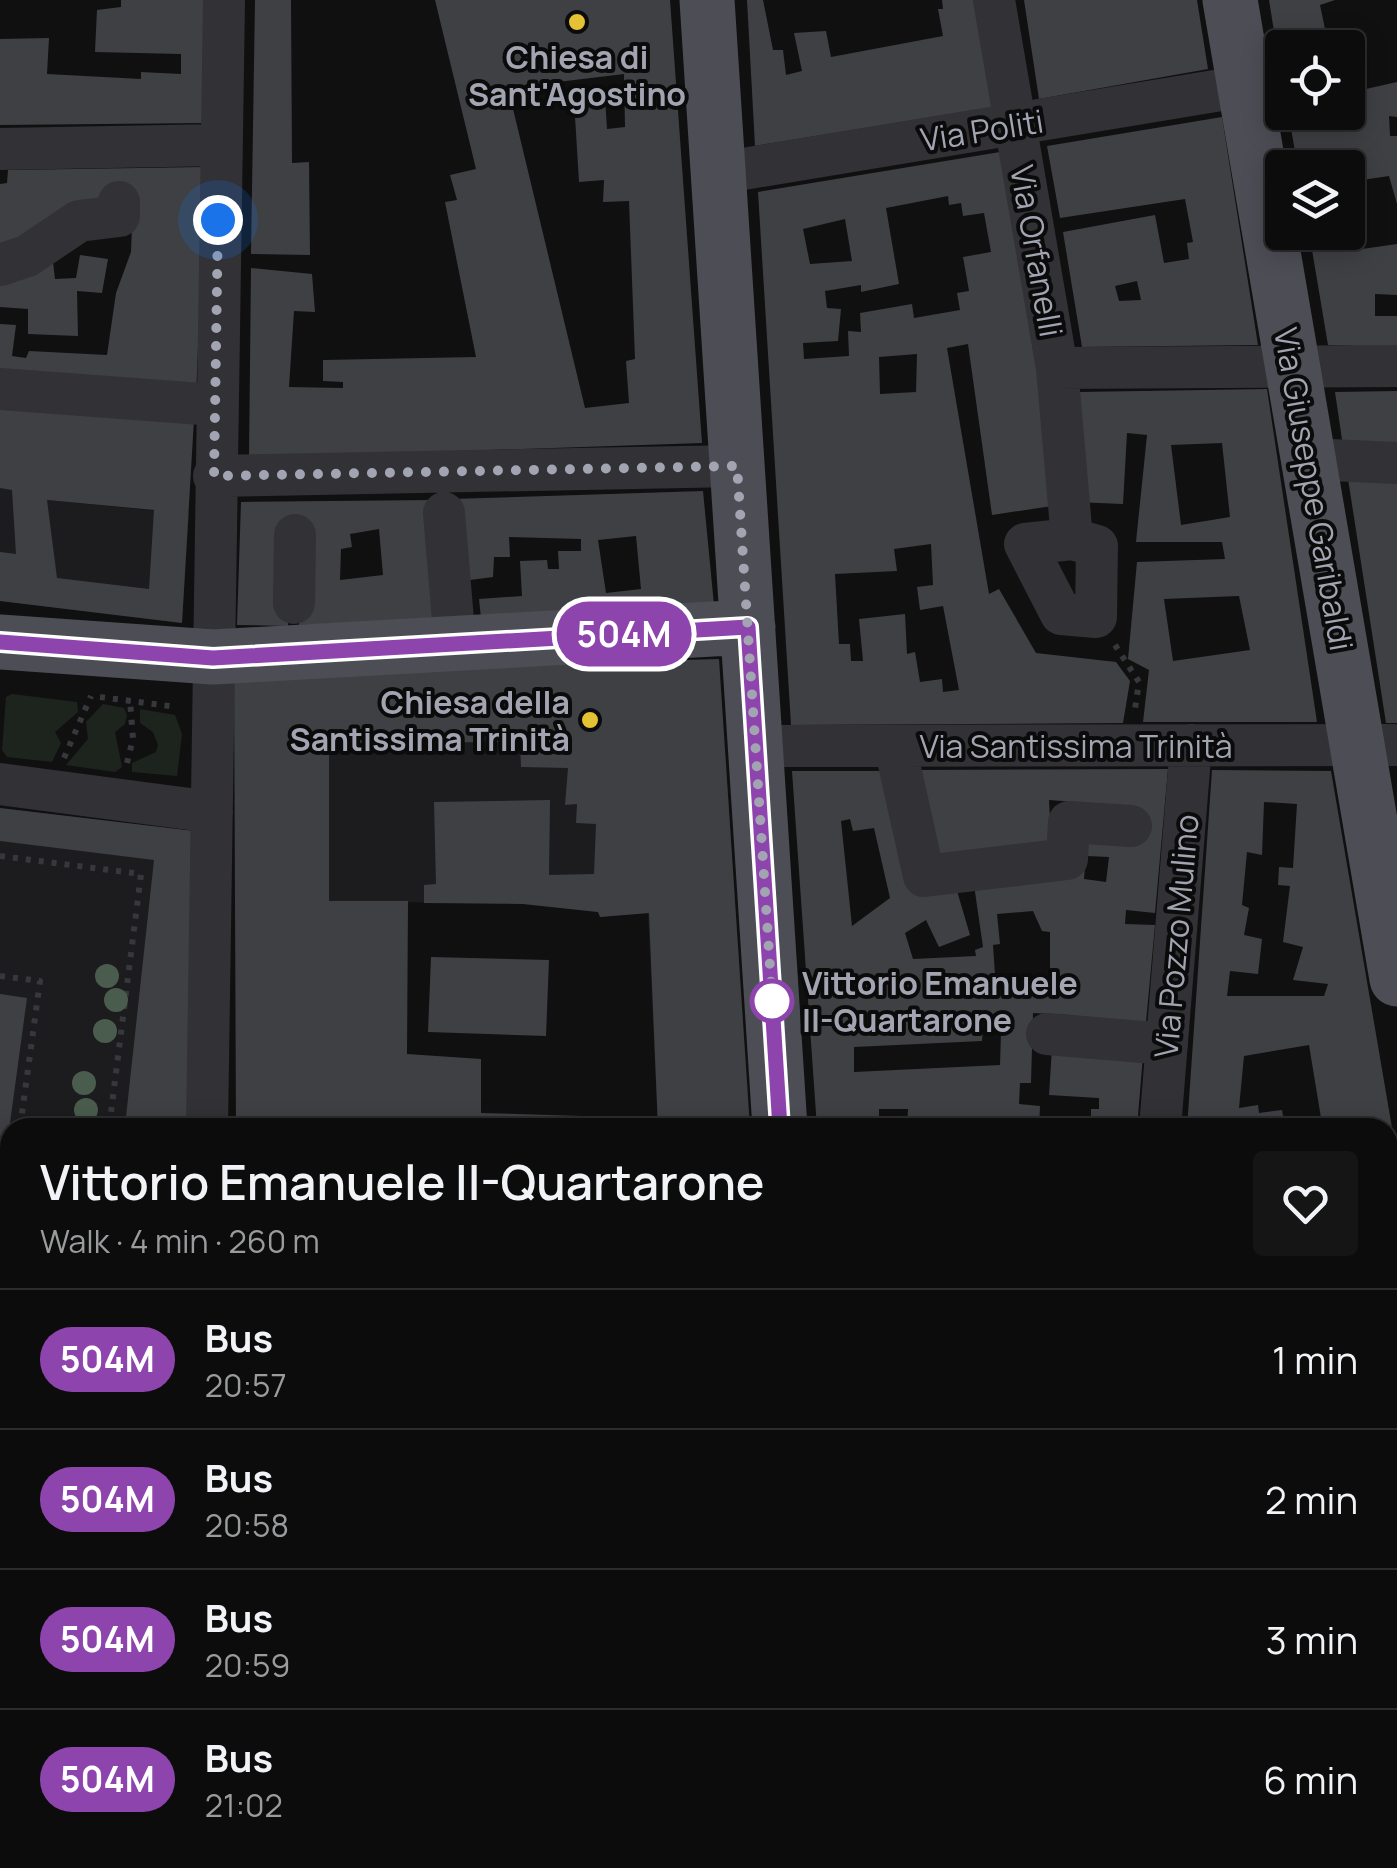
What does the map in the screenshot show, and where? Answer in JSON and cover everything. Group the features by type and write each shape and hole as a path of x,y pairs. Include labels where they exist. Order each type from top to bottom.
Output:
{"main road":[{"path":"708,0 779,1118"},
{"name":"Via Giuseppe Garibaldi","path":"1230,0 1308,459 1377,745 1397,979"},
{"path":"0,642 221,646 456,644 748,627"}],"street":[{"path":"207,1118 212,825 221,646 214,476 224,0"},
{"name":"Via Orfanelli","path":"994,0 1057,368 1070,521"},
{"name":"Via Politi","path":"719,173 1245,86"},
{"path":"0,149 118,172 220,145"},
{"path":"0,266 27,256 79,220 118,216 118,172"},
{"path":"1057,368 1397,366"},
{"path":"0,389 215,406"},
{"path":"1308,459 1397,464"},
{"path":"214,476 737,466"},
{"path":"444,513 456,644"},
{"path":"294,603 295,535"},
{"name":"Via Pozzo Mulino","path":"1161,1118 1167,1044 1159,828 1191,745"},
{"name":"Via Santissima Trinità","path":"756,746 1377,745"},
{"path":"895,746 924,876 1068,859 1070,822 1159,828"},
{"path":"0,784 212,825"},
{"path":"1046,1034 1167,1044"}],"path":[{"path":"72,694 189,708"},
{"path":"49,791 91,696"},
{"path":"126,768 133,739 130,700"},
{"path":"0,856 141,874 110,1118"},
{"path":"0,976 40,982 21,1118"}],"shaded area":[{"path":"0,403 47,500 189,514 182,623 0,601"},
{"path":"234,673 457,742 596,741 725,750 749,1118 658,1118 648,913 600,917 598,912 523,904 329,901 328,863"},
{"path":"12,694 77,702 78,712 55,732 61,743 52,762 7,757 2,750 6,697"},
{"path":"103,704 124,708 127,715 125,724 115,732 122,767 115,772 66,765 88,739 86,722"},
{"path":"140,709 175,715 182,734 177,776 132,772 132,763 156,752 158,745 153,732 140,723"},
{"path":"0,808 194,831 188,1118 0,1118"}],"building":[{"path":"121,0 205,0 204,123 0,125 0,39 49,38 47,74 141,79 141,72 181,74 181,54 95,52 97,10 121,7"},
{"path":"255,0 291,0 292,163 309,162 310,255 251,254"},
{"path":"435,0 670,0 702,443 249,458 251,268 312,274 315,312 294,311 289,387 343,388 343,382 323,381 323,360 476,357 445,202 457,200 450,175 476,169","holes":["624,74 625,127 607,129 605,98 574,100 579,182 604,180 603,202 629,201 635,359 626,361 629,403 585,408 508,88"]},
{"path":"747,0 763,0 773,50 783,50 786,75 802,71 794,33 826,31 831,57 943,36 938,9 943,9 942,0 977,0 995,107 755,146"},
{"path":"1024,0 1197,0 1208,69 1039,99"},
{"path":"1269,0 1335,0 1320,5 1325,30 1274,30"},
{"path":"1397,82 1397,117 1389,116 1390,136 1397,136 1397,204 1389,176 1365,180 1365,150 1295,150 1291,130 1365,130 1365,89"},
{"path":"1222,117 1258,345 1082,347 1063,232 1155,215 1164,263 1189,259 1187,243 1193,242 1185,199 1060,218 1047,146","holes":["1137,281 1141,300 1119,301 1115,286"]},
{"path":"1000,152 1059,505 992,515 968,344 947,348 989,594 999,589 1036,653 1116,662 1130,681 1123,723 791,725 758,192","holes":["948,196 949,205 961,203 963,216 984,213 991,252 963,257 969,291 957,293 960,310 914,318 912,304 860,313 861,332 848,331 849,356 804,359 803,343 838,341 841,309 827,308 825,291 861,285 861,292 899,284 886,208","845,219 852,261 810,264 803,229","917,354 916,392 880,394 879,357","931,544 933,585 917,587 920,610 943,606 959,690 943,692 942,679 920,682 915,652 907,654 905,614 859,619 863,661 851,661 850,644 839,644 835,574 897,571 894,549"]},
{"path":"205,167 196,398 0,383 0,324 16,325 12,356 26,358 29,351 107,355 116,293 131,252 133,199 0,252 0,184 7,183 8,170"},
{"path":"1397,244 1397,295 1375,294 1375,316 1397,316 1397,347 1328,345 1312,250 1365,250"},
{"path":"80,255 108,259 102,293 77,291 78,336 28,334 28,309 0,307 0,280 53,262 55,279 76,278"},
{"path":"1267,389 1317,722 1143,722 1149,670 1128,659 1137,562 1225,559 1222,542 1136,542 1147,435 1127,433 1123,504 1075,502 1078,392","holes":["1222,443 1230,517 1181,525 1171,445","1239,596 1250,650 1173,661 1164,599"]},
{"path":"1397,391 1397,456 1344,453 1335,392"},
{"path":"0,403 194,419 182,623 0,601 0,552 16,554 12,490 0,488","holes":["47,500 154,510 149,589 57,578"]},
{"path":"1346,466 1397,471 1397,723 1386,723"},
{"path":"703,491 714,605 481,618 479,599 522,596 520,561 547,560 548,569 559,569 558,551 581,551 581,539 509,537 510,557 494,557 493,577 462,581 451,499","holes":["636,536 641,589 606,593 598,540"]},
{"path":"432,500 446,619 299,625 303,534 290,536 288,626 237,625 241,502","holes":["379,529 383,575 340,580 341,549 352,547 350,534"]},
{"path":"719,659 749,1118 658,1118 649,913 600,917 598,912 523,904 424,903 424,885 436,884 434,802 550,800 549,875 594,874 596,824 576,823 577,804 565,805 568,768 521,767 520,742 329,743 329,901 408,901 407,1054 481,1059 481,1113 615,1118 236,1118 234,673"},
{"path":"1168,769 1155,913 1126,910 1125,924 1155,925 1145,1033 1071,1026 1071,1015 1033,1013 1031,1083 1020,1083 1019,1104 1040,1106 1039,1118 908,1118 908,1109 879,1109 879,1118 816,1118 792,771 891,771 896,790 890,792 911,888 955,884 970,935 939,947 926,920 905,933 913,959 976,956 975,950 983,947 973,878 1085,866 1084,879 1106,882 1109,857 1087,856 1088,829 1131,832 1132,819 1090,817 1090,803 1049,800 1052,853 933,864 914,770","holes":["850,819 853,831 874,828 890,898 852,926 841,821","1033,911 1042,931 1050,932 1050,982 996,990 993,945 1000,944 997,914","983,1028 1001,1032 1000,1065 854,1072 854,1047 982,1041"]},
{"path":"1212,770 1331,771 1390,1118 1321,1118 1309,1045 1244,1056 1239,1108 1258,1105 1259,1113 1282,1110 1283,1118 1188,1118","holes":["1264,802 1297,804 1293,868 1279,867 1278,885 1290,886 1283,942 1303,947 1293,980 1328,984 1324,996 1227,996 1230,971 1258,974 1262,939 1244,935 1249,908 1242,905 1247,852 1262,855"]},
{"path":"0,808 194,831 188,1118 126,1118 154,860 0,841"},
{"path":"431,957 549,960 546,1036 428,1032"},
{"path":"0,994 27,998 11,1118 0,1118"},
{"path":"1052,1048 1143,1055 1138,1118 1091,1118 1091,1109 1099,1109 1099,1098 1049,1095"}],"bus line":[{"name":"504M","path":"0,642 213,658 748,627 779,1118"}],"place":[{"name":"Chiesa di Sant'Agostino","path":"577,22"},
{"name":"Chiesa della Santissima Trinità","path":"590,720"},
{"name":"Vittorio Emanuele II-Quartarone","path":"772,1001"}],"route":[{"path":"218,220 214,476 737,466 773,1013 772,1001"}]}
